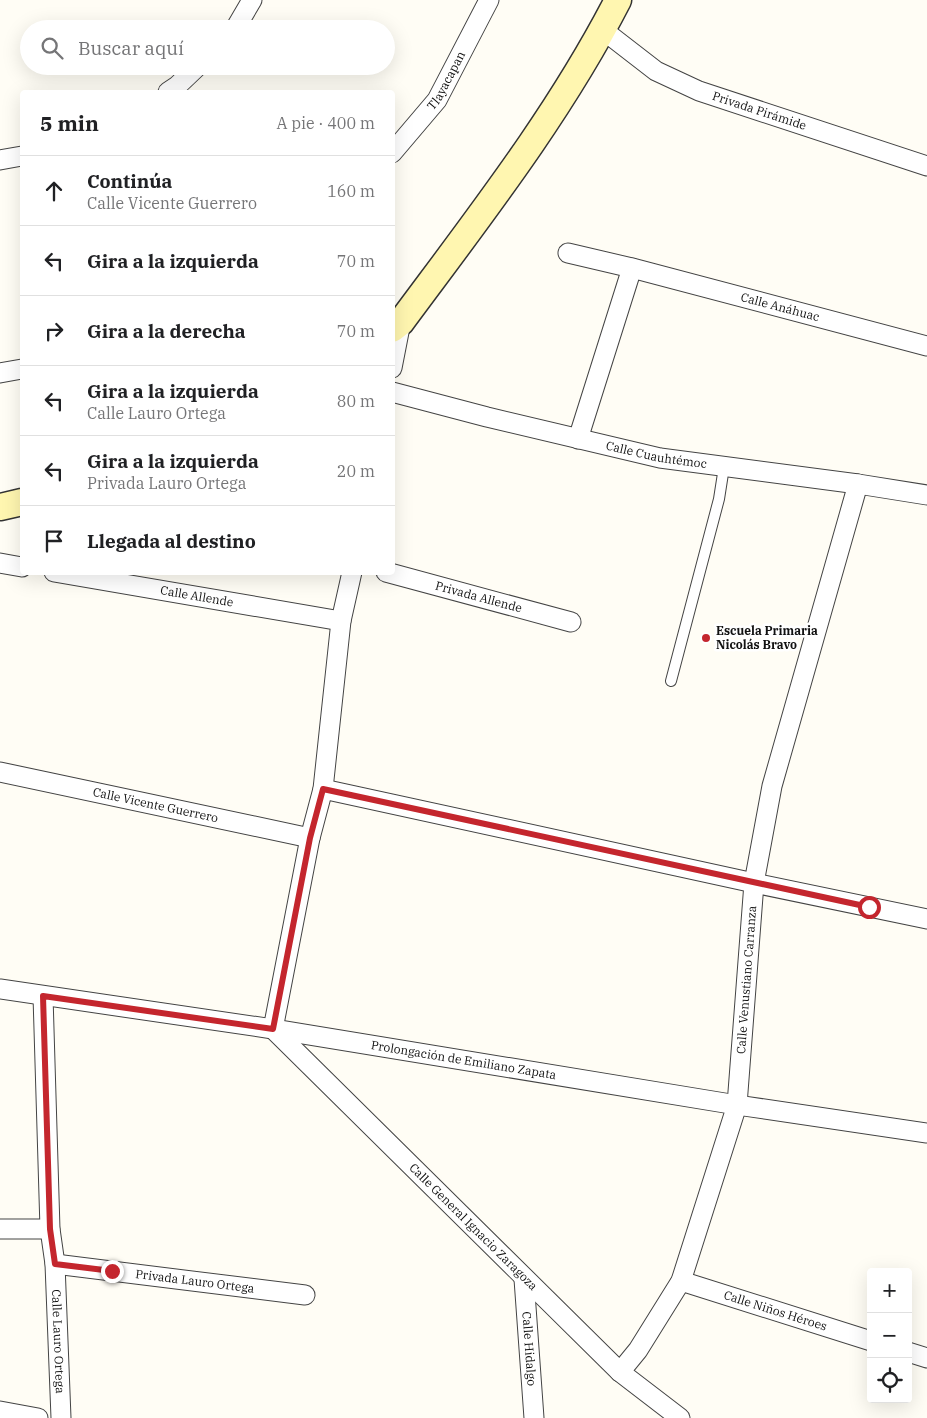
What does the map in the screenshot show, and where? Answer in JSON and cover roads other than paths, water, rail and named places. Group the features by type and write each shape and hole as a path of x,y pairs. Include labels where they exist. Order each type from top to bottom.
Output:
{"street":[{"path":"240,20 252,0"},
{"name":"Tlayacapan","path":"395,149 436,100 489,0"},
{"path":"395,342 397,325 532,145 603,30 618,0"},
{"name":"Privada Pirámide","path":"603,30 656,71 699,91 927,166"},
{"path":"171,90 189,75"},
{"path":"0,160 20,156"},
{"name":"Calle Anáhuac","path":"568,253 632,268 927,346"},
{"path":"578,439 632,268"},
{"path":"0,373 20,369"},
{"name":"Calle Cuauhtémoc","path":"395,393 487,417 660,458 927,495"},
{"name":"Calle Venustiano Carranza","path":"620,1372 638,1350 681,1281 737,1105 754,883 772,786 858,484"},
{"path":"0,507 20,502"},
{"path":"0,563 20,567"},
{"name":"Privada Allende","path":"395,574 571,622"},
{"name":"Calle Allende","path":"72,575 341,621"},
{"path":"273,1029 310,838 323,789 341,621 351,575"},
{"name":"Calle Vicente Guerrero","path":"0,772 310,838"},
{"path":"323,789 927,919"},
{"name":"Prolongación de Emiliano Zapata","path":"0,990 273,1029 737,1105 927,1133"},
{"name":"Calle Lauro Ortega","path":"43,996 50,1229 55,1264 61,1418"},
{"name":"Calle General Ignacio Zaragoza","path":"273,1029 620,1372 680,1418"},
{"path":"0,1229 50,1229"},
{"name":"Privada Lauro Ortega","path":"55,1264 306,1296"},
{"name":"Calle Hidalgo","path":"524,1279 534,1418"},
{"name":"Calle Niños Héroes","path":"681,1281 867,1339"},
{"path":"912,1353 927,1358"},
{"path":"0,1411 38,1418"}],"lane":[{"path":"671,681 719,499 724,467"}],"place":[{"name":"Escuela Primaria Nicolás Bravo","path":"706,638"}]}
